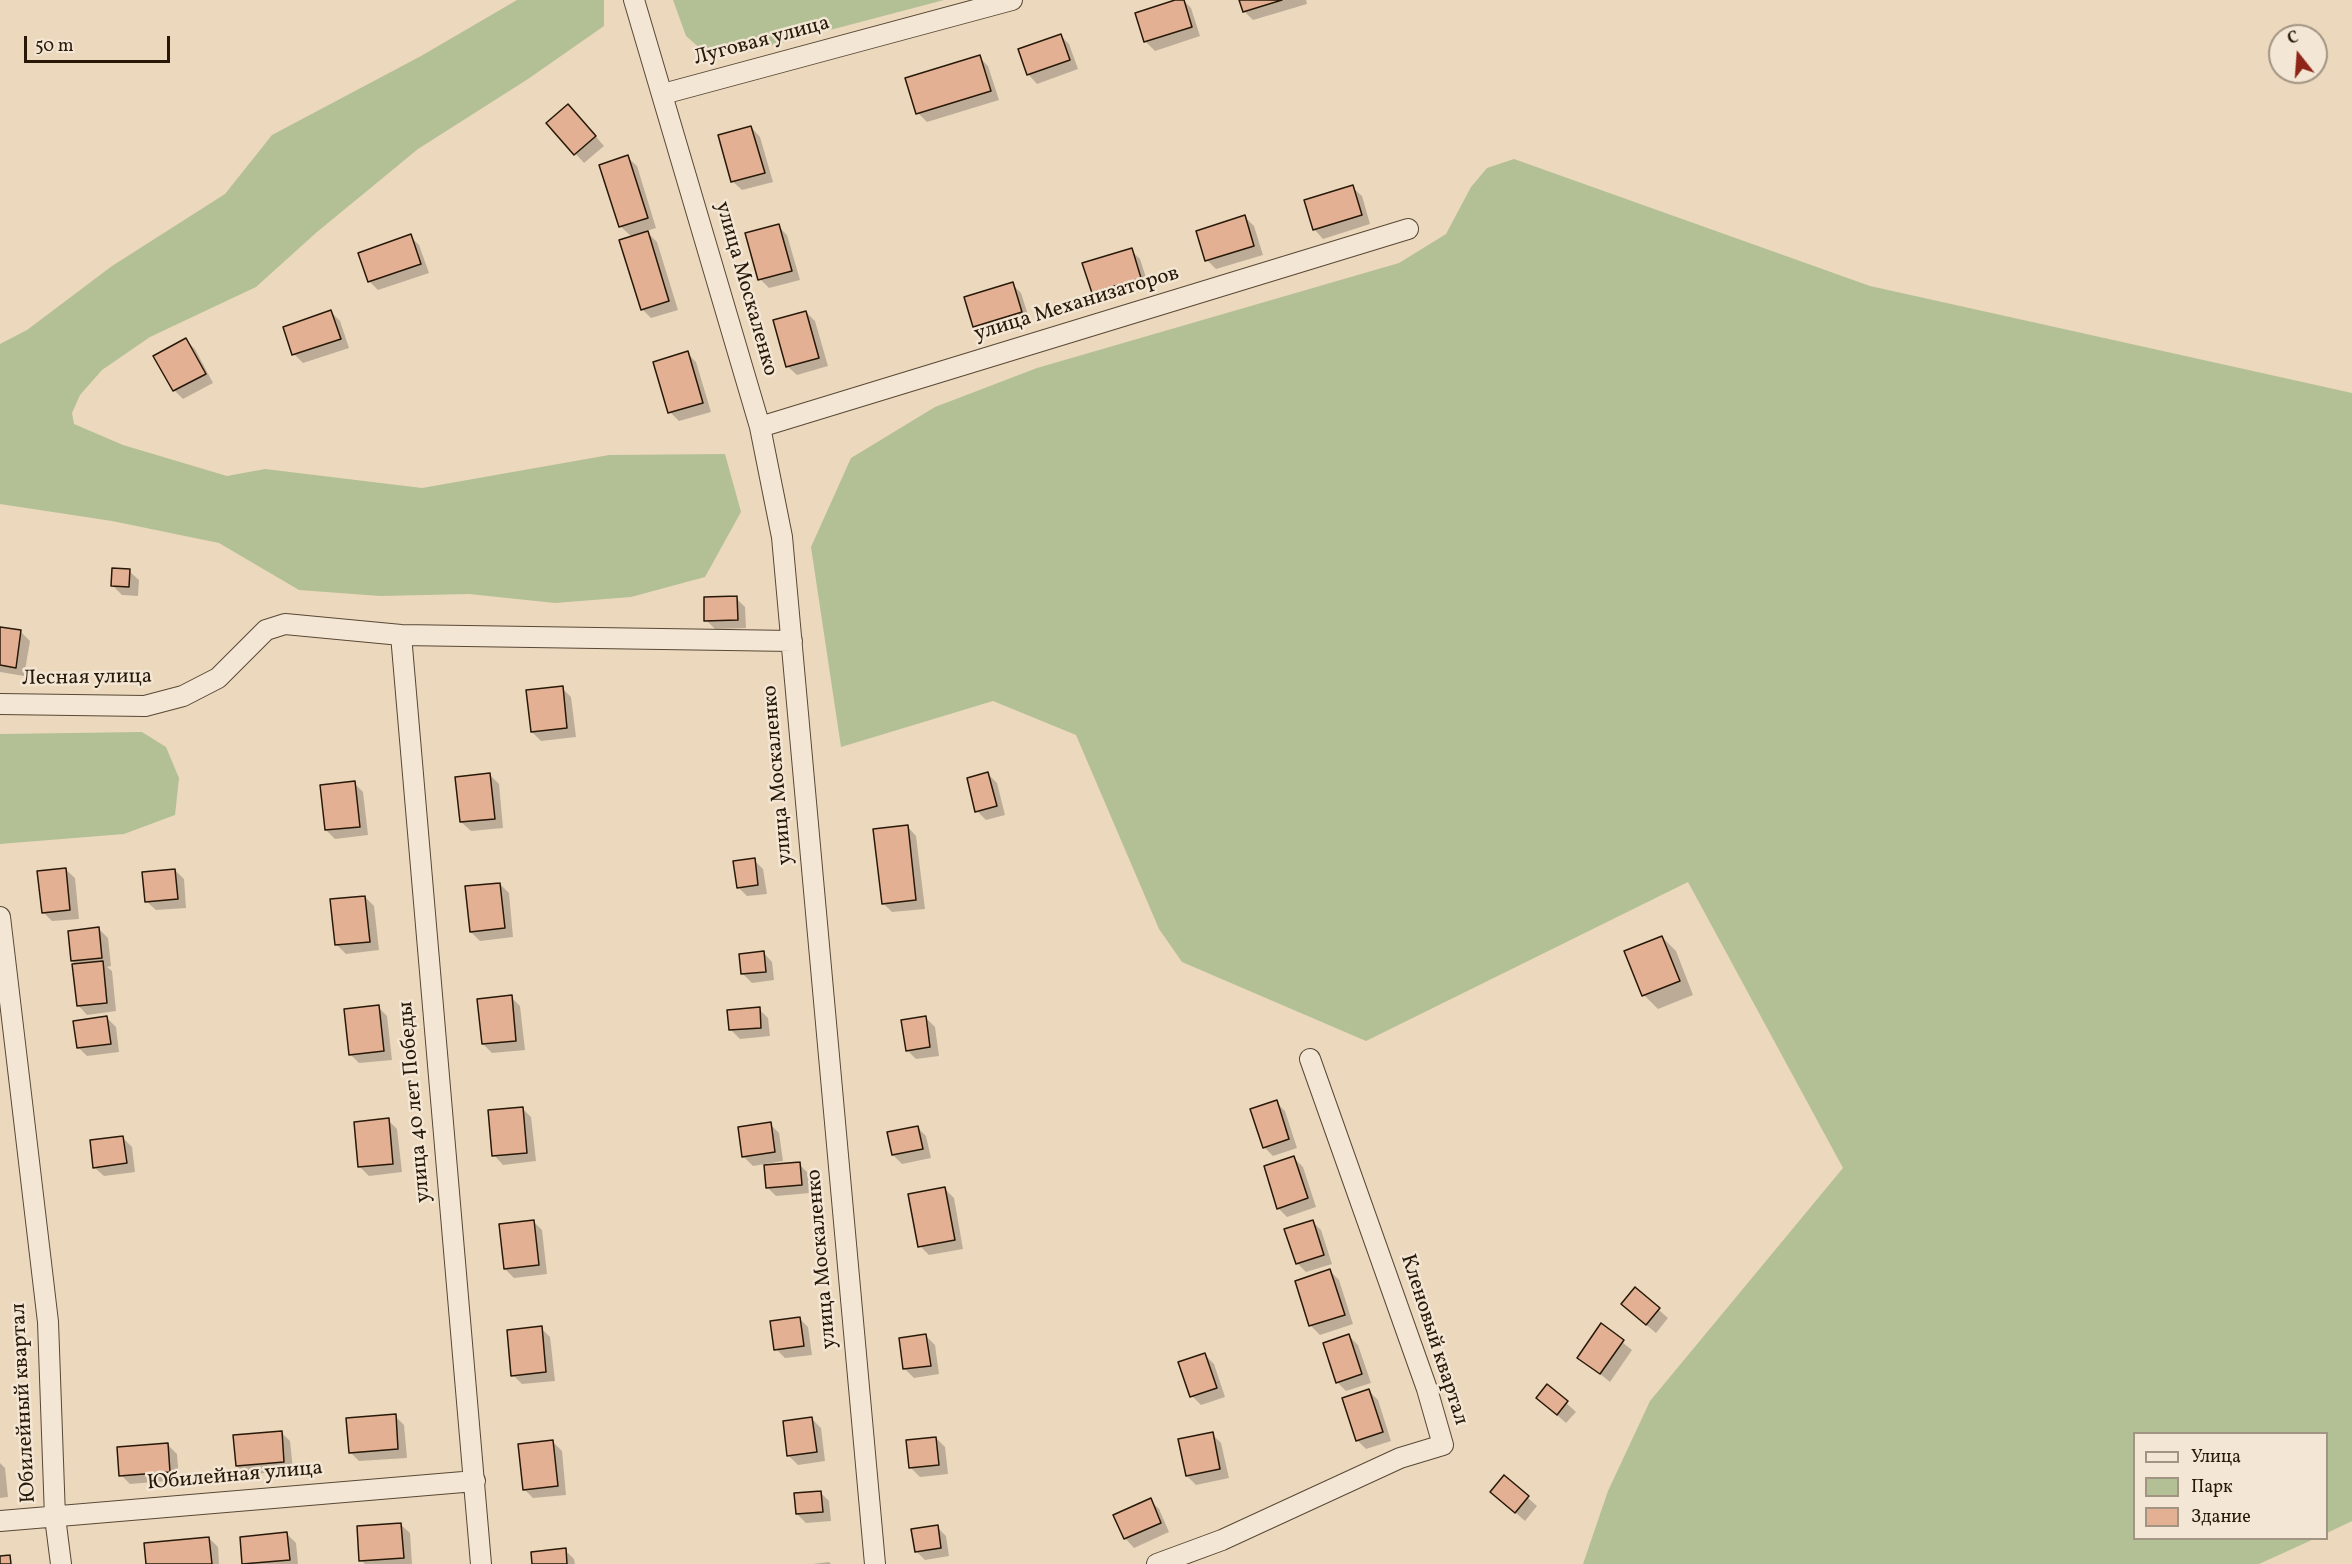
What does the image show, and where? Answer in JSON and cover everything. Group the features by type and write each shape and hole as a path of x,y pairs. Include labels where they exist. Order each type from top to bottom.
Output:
{"street":[{"name":"улица Москаленко","path":"634,0 760,427 782,537 875,1564"},
{"name":"Луговая улица","path":"663,94 1012,0"},
{"name":"улица Механизаторов","path":"760,427 1408,229"},
{"name":"Лесная улица","path":"0,704 146,706 183,696 218,678 266,630 285,624 401,635 792,641"},
{"name":"улица 40 лет Победы","path":"401,635 481,1564"},
{"name":"Юбилейный квартал","path":"0,917 48,1322 55,1517 61,1564"},
{"name":"Кленовый квартал","path":"1157,1564 1222,1540 1400,1458 1443,1445 1427,1389 1310,1059"},
{"name":"Юбилейная улица","path":"0,1521 475,1481"}],"green space":[{"path":"517,0 604,0 604,26 528,79 418,149 317,232 256,287 150,337 102,370 80,395 72,413 74,424 123,445 227,476 265,469 422,488 609,455 725,454 741,512 705,577 631,597 555,603 469,594 380,596 299,590 219,543 112,521 0,504 0,344 27,330 112,266 225,194 272,135 421,56"},
{"path":"673,0 944,0 739,54 712,53 701,49 686,36"},
{"path":"1514,159 1870,286 2352,393 2352,1521 2328,1533 2328,1432 2133,1432 2133,1540 2312,1540 2259,1564 1583,1564 1608,1491 1650,1401 1843,1168 1688,882 1366,1041 1182,962 1159,929 1076,735 993,701 841,747 811,547 851,458 935,407 1037,368 1399,263 1446,234 1471,187 1487,168"},
{"path":"142,732 166,747 179,778 175,815 124,834 0,844 0,734"}],"building":[{"path":"1175,0 1184,0 1192,27 1144,42 1135,13"},
{"path":"1239,0 1282,0 1243,12"},
{"path":"1061,34 1070,60 1027,75 1018,49"},
{"path":"980,55 991,91 916,114 905,78"},
{"path":"568,104 596,136 574,155 546,123"},
{"path":"751,126 765,173 731,182 718,135"},
{"path":"628,155 648,218 619,227 599,165"},
{"path":"1353,185 1362,215 1313,230 1304,200"},
{"path":"1245,215 1254,246 1205,261 1196,231"},
{"path":"779,224 792,271 758,280 745,233"},
{"path":"648,231 669,301 641,310 619,240"},
{"path":"411,234 421,264 368,282 358,253"},
{"path":"1132,248 1141,278 1092,293 1082,263"},
{"path":"1013,282 1022,312 973,327 964,297"},
{"path":"331,310 341,339 292,355 283,327"},
{"path":"806,311 819,358 786,367 773,320"},
{"path":"186,338 206,374 173,391 153,356"},
{"path":"688,351 703,403 668,413 653,362"},
{"path":"112,568 130,569 129,587 111,586"},
{"path":"737,596 738,620 704,621 704,597"},
{"path":"0,627 21,630 16,668 0,665"},
{"path":"563,686 567,728 531,732 526,690"},
{"path":"988,772 997,806 975,812 967,778"},
{"path":"490,773 495,819 460,822 455,777"},
{"path":"355,781 360,827 325,830 320,785"},
{"path":"908,825 916,900 882,904 873,829"},
{"path":"755,858 758,885 737,888 733,861"},
{"path":"66,868 70,910 42,913 37,871"},
{"path":"175,869 178,899 145,902 142,872"},
{"path":"500,883 505,928 470,932 465,886"},
{"path":"365,896 370,942 335,945 330,899"},
{"path":"99,927 102,958 71,961 68,931"},
{"path":"1662,936 1680,981 1642,996 1624,951"},
{"path":"764,951 766,972 741,974 739,954"},
{"path":"103,961 107,1003 77,1006 72,964"},
{"path":"512,995 516,1041 482,1044 477,999"},
{"path":"379,1005 384,1051 349,1055 344,1009"},
{"path":"760,1007 761,1028 729,1030 727,1010"},
{"path":"107,1016 111,1044 77,1048 73,1021"},
{"path":"926,1016 930,1047 906,1051 901,1020"},
{"path":"1277,1100 1289,1139 1263,1148 1250,1109"},
{"path":"523,1107 527,1153 492,1156 488,1110"},
{"path":"389,1118 393,1164 358,1167 354,1122"},
{"path":"771,1122 775,1152 742,1157 738,1127"},
{"path":"918,1126 923,1149 892,1155 887,1132"},
{"path":"123,1136 127,1163 93,1168 90,1140"},
{"path":"1294,1156 1308,1198 1277,1209 1264,1166"},
{"path":"800,1162 802,1185 766,1188 764,1165"},
{"path":"945,1187 955,1240 918,1247 908,1194"},
{"path":"534,1220 539,1265 504,1269 499,1224"},
{"path":"1313,1220 1324,1255 1296,1264 1284,1229"},
{"path":"1330,1269 1345,1315 1309,1326 1295,1281"},
{"path":"1635,1287 1660,1308 1646,1325 1621,1304"},
{"path":"800,1317 804,1346 774,1350 770,1321"},
{"path":"1601,1323 1624,1340 1600,1374 1577,1358"},
{"path":"542,1326 546,1372 511,1376 507,1330"},
{"path":"926,1334 931,1366 903,1369 899,1338"},
{"path":"1349,1334 1362,1374 1336,1383 1323,1343"},
{"path":"1205,1353 1217,1388 1190,1397 1178,1362"},
{"path":"1547,1384 1568,1401 1557,1415 1536,1398"},
{"path":"1369,1389 1383,1432 1356,1441 1342,1398"},
{"path":"396,1414 398,1449 349,1453 346,1418"},
{"path":"812,1417 817,1452 787,1456 783,1421"},
{"path":"282,1431 284,1462 236,1466 233,1435"},
{"path":"1213,1432 1220,1469 1186,1476 1178,1439"},
{"path":"936,1437 939,1465 909,1468 906,1440"},
{"path":"553,1440 558,1486 523,1490 518,1444"},
{"path":"168,1443 170,1472 119,1476 117,1447"},
{"path":"1504,1475 1529,1496 1515,1513 1490,1492"},
{"path":"821,1491 823,1512 796,1514 794,1493"},
{"path":"1151,1498 1161,1523 1124,1539 1113,1515"},
{"path":"401,1523 404,1558 359,1561 357,1526"},
{"path":"938,1525 941,1548 915,1552 911,1529"},
{"path":"287,1532 290,1560 242,1564 240,1537"},
{"path":"209,1537 212,1564 146,1564 144,1543"},
{"path":"566,1548 567,1564 532,1564 531,1552"},
{"path":"10,1555 11,1564 0,1564 0,1556"}]}
